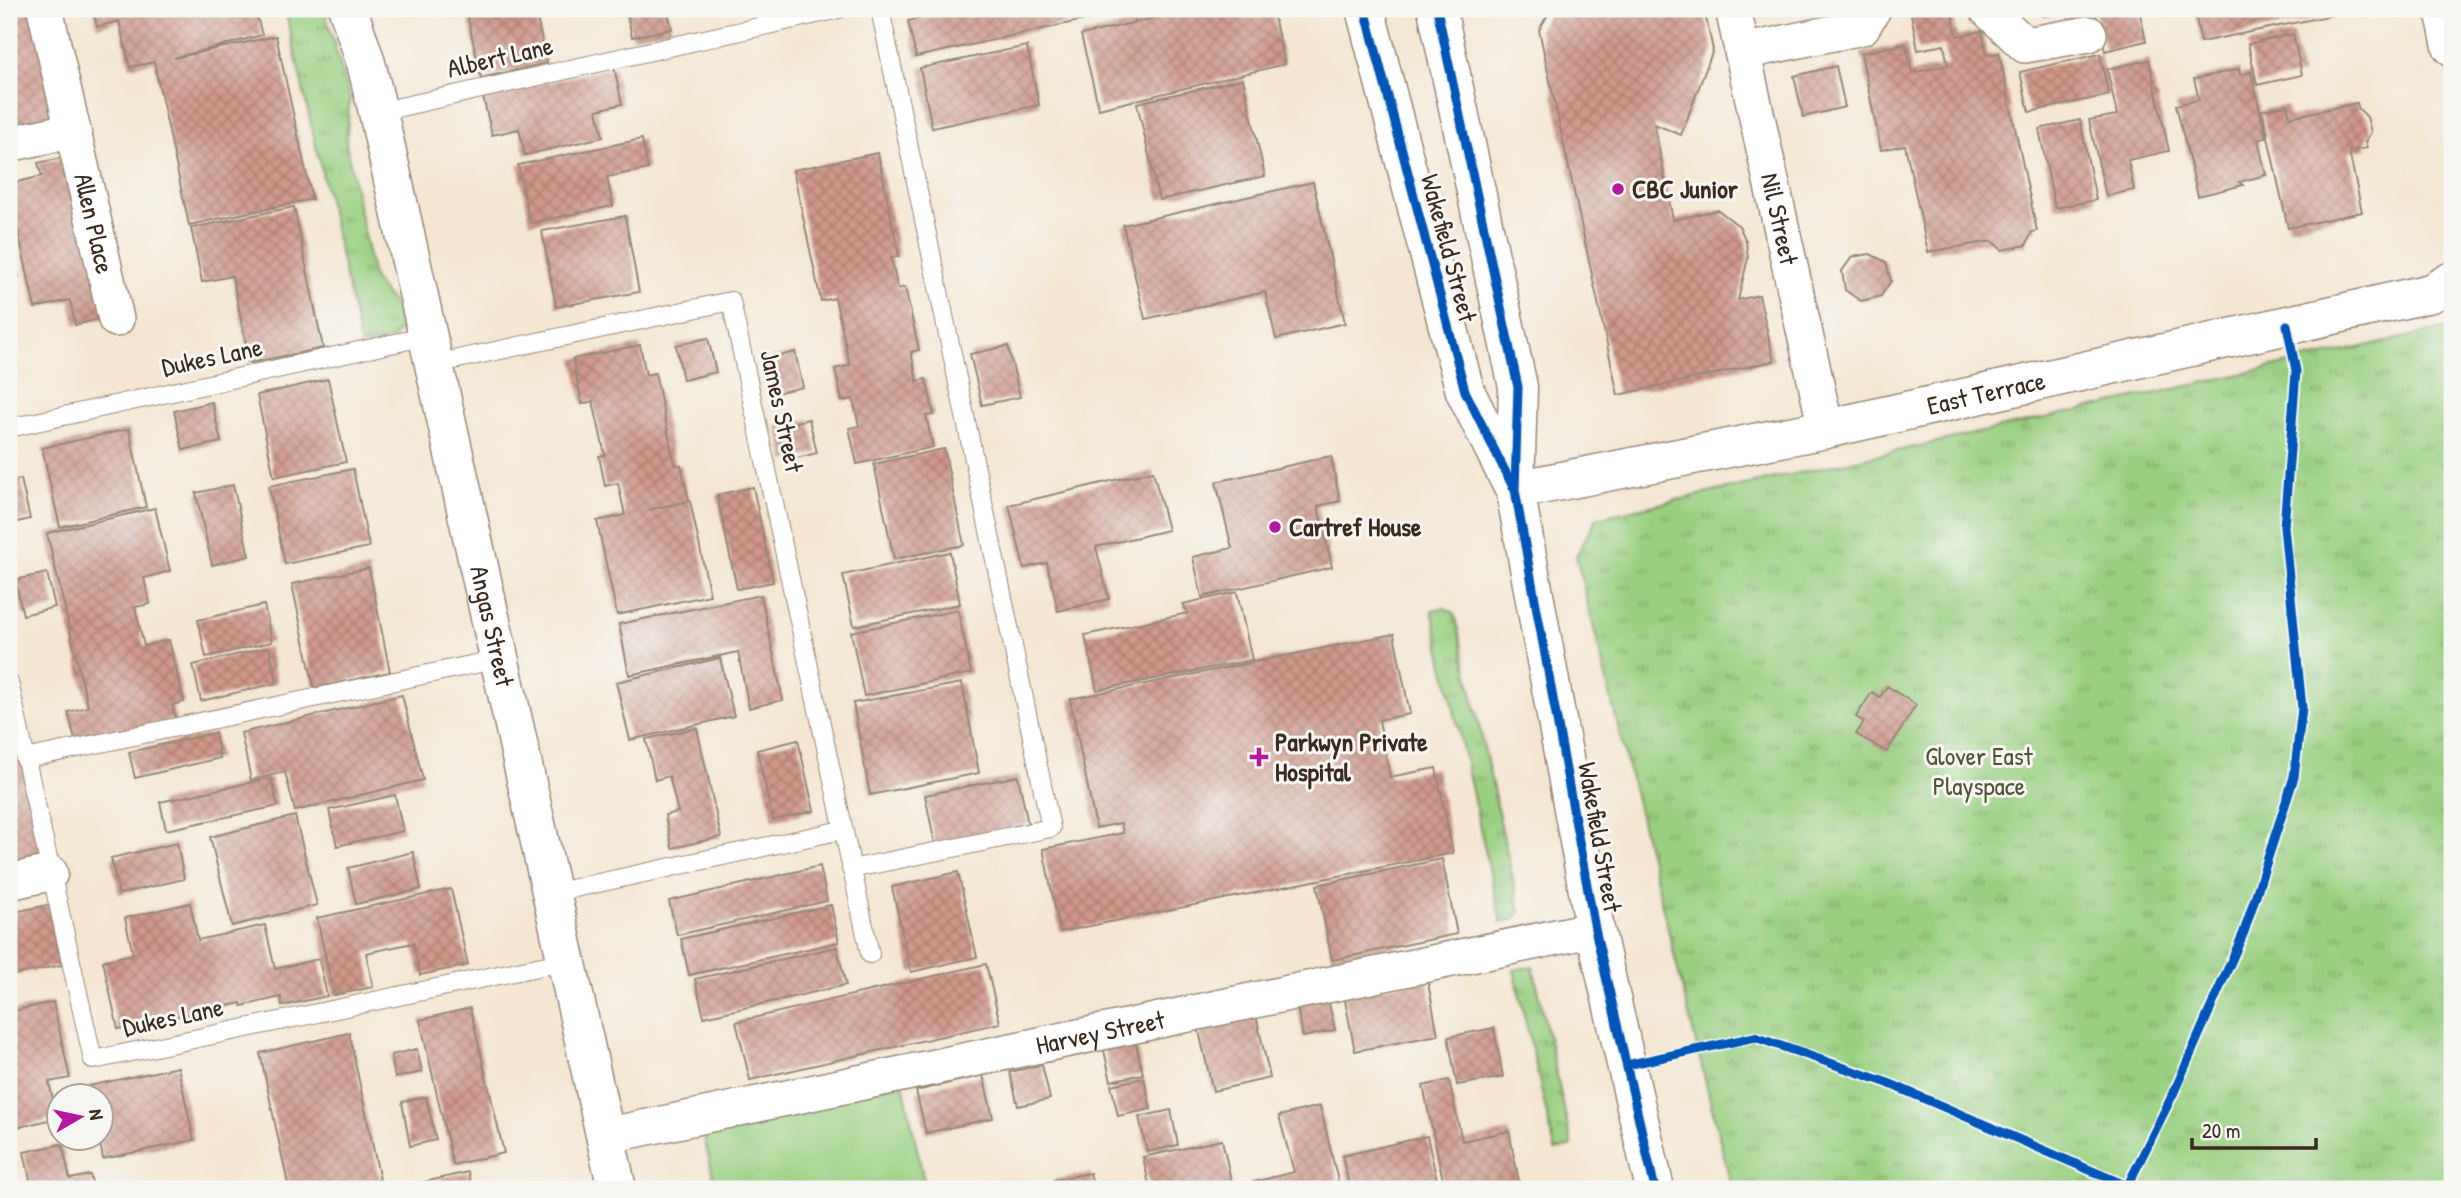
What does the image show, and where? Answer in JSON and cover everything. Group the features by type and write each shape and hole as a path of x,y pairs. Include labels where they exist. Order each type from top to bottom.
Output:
{"street":[{"name":"Allen Place","path":"45,9 116,319"},
{"name":"Angas Street","path":"348,9 366,63 378,112 617,1189"},
{"name":"Angas Street","path":"364,9 366,63"},
{"name":"Wakefield Street","path":"1365,9 1465,391 1515,490"},
{"name":"Wakefield Street","path":"1437,9 1518,387 1515,490 1595,929 1655,1189"},
{"name":"Nil Street","path":"1733,9 1826,429"},
{"path":"1742,52 1861,27 1873,9"},
{"path":"1987,9 2025,45 2089,34"},
{"path":"2444,9 2452,46"},
{"path":"9,144 73,130"},
{"name":"East Terrace","path":"1515,490 1826,429 2424,295 2452,281"},
{"path":"9,882 50,873"},
{"name":"Harvey Street","path":"605,1136 1595,929"}],"lane":[{"name":"Albert Lane","path":"378,112 839,9"},
{"path":"851,869 1051,828 880,9"},
{"name":"James Street","path":"430,350 732,301 870,954"},
{"name":"Dukes Lane","path":"9,428 430,350"},
{"path":"19,749 499,659"},
{"name":"Dukes Lane","path":"9,683 19,749 93,1060 566,961"},
{"path":"552,893 842,830"}],"green space":[{"path":"285,9 324,9 350,98 346,143 373,278 396,308 399,328 393,339 361,346"},
{"name":"Glover East Playspace","path":"2452,327 2452,1189 1732,1189 1576,556 1597,518"},
{"path":"1444,608 1454,613 1459,633 1520,912 1514,920 1501,922 1432,610"},
{"path":"1533,966 1572,1146 1555,1150 1514,970"},
{"path":"903,1083 925,1186 910,1189 716,1189 702,1128"}],"building":[{"path":"9,9 38,9 62,118 9,130"},
{"path":"93,9 255,9 262,35 174,58 276,36 312,199 189,225 154,62 130,67 119,21 97,27"},
{"path":"466,9 535,9 547,63 481,78"},
{"path":"626,9 667,9 672,29 632,37"},
{"path":"964,9 1129,10 916,57 908,21"},
{"path":"1192,9 1272,9 1285,64 1099,109 1081,35"},
{"path":"1551,9 1704,9 1713,50 1681,135 1654,124 1673,220 1718,210 1739,226 1746,241 1748,258 1738,300 1759,295 1774,361 1618,395 1539,30"},
{"path":"1910,9 1951,9 1957,36 1982,31 1987,55 1999,53 2037,231 2032,232 2026,245 2002,250 1992,241 1928,252 1905,145 1881,150 1861,53 1906,44 1912,73 1948,65 1944,45 1918,50"},
{"path":"2042,9 2072,9 2072,10 2044,16"},
{"path":"2139,9 2146,41 2105,51 2095,10"},
{"path":"2194,9 2332,9 2333,15 2201,42"},
{"path":"2293,34 2302,75 2257,85 2248,44"},
{"path":"1027,46 1039,105 932,128 920,68"},
{"path":"2100,54 2109,95 2029,112 2020,72"},
{"path":"2149,60 2169,151 2128,160 2134,190 2106,196 2089,120 2117,115 2107,69"},
{"path":"1836,66 1845,107 1803,117 1794,76"},
{"path":"614,67 622,104 597,110 603,137 525,155 519,129 492,135 483,97"},
{"path":"2239,69 2240,75 2251,72 2266,137 2258,140 2266,175 2239,182 2243,185 2198,196 2176,105 2199,100 2194,79"},
{"path":"1243,79 1265,176 1159,200 1137,103"},
{"path":"2357,103 2367,117 2371,132 2365,142 2367,148 2349,151 2362,212 2288,228 2262,110 2287,105 2290,117"},
{"path":"2080,120 2096,200 2055,208 2039,129"},
{"path":"642,139 648,169 607,177 613,206 530,223 518,165"},
{"path":"878,153 899,256 891,257 898,289 905,287 919,350 911,352 917,381 926,379 934,415 926,416 933,447 857,464 849,428 859,426 853,399 842,401 835,369 850,365 835,298 821,301 793,170"},
{"path":"71,156 107,317 75,325 70,300 35,308 9,190 9,184 42,176 38,163"},
{"path":"1313,182 1345,323 1276,339 1265,292 1145,319 1123,225"},
{"path":"294,207 323,348 250,363 232,276 202,282 191,228"},
{"path":"625,216 639,292 556,307 542,231"},
{"path":"9,236 19,277 9,280"},
{"path":"1870,254 1886,262 1891,281 1881,296 1861,301 1845,290 1842,271 1852,257"},
{"path":"708,338 716,372 683,380 676,345"},
{"path":"640,345 646,375 655,373 675,465 681,465 689,501 648,510 690,501 710,595 617,615 597,521 625,515 618,483 605,486 599,456 605,455 593,401 582,404 573,359"},
{"path":"1008,346 1020,397 982,405 970,354"},
{"path":"795,352 803,387 771,394 763,360"},
{"path":"328,379 346,462 274,477 257,395"},
{"path":"212,402 221,442 183,450 174,411"},
{"path":"809,419 817,453 785,461 777,426"},
{"path":"129,429 146,507 60,527 42,448"},
{"path":"944,449 964,545 894,559 874,464"},
{"name":"Cartref House","path":"1331,456 1340,501 1318,506 1332,567 1202,597 1193,557 1232,548 1216,482"},
{"path":"353,469 369,547 285,564 269,486"},
{"path":"1153,471 1168,530 1096,547 1109,599 1058,611 1047,563 1024,568 1009,505"},
{"path":"21,479 30,519 9,524 9,482"},
{"path":"233,485 249,556 212,565 196,493"},
{"path":"753,487 773,582 737,589 717,495"},
{"path":"155,508 170,571 144,578 150,604 135,607 144,646 169,640 184,702 172,705 176,719 76,743 68,712 88,707 47,533"},
{"path":"950,552 960,604 854,626 843,575"},
{"path":"369,568 390,672 314,688 292,584"},
{"path":"47,573 55,607 23,615 15,580"},
{"path":"1237,592 1252,660 1097,690 1085,635 1188,613 1183,604"},
{"path":"761,595 783,700 749,708 738,652 629,675 619,624"},
{"path":"264,605 272,642 206,657 198,620"},
{"path":"958,610 971,673 864,696 851,632"},
{"name":"Parkwyn Private Hospital","path":"1394,634 1410,714 1379,720 1390,777 1436,768 1453,853 1060,932 1043,849 1123,833 1121,823 1096,828 1070,699"},
{"path":"269,647 277,683 201,701 193,665"},
{"path":"720,658 734,716 630,740 616,682"},
{"path":"962,683 979,773 870,795 853,703"},
{"path":"1887,686 1916,705 1887,752 1856,734 1864,722 1856,717 1872,692 1880,697"},
{"path":"402,695 423,780 295,811 285,772 251,780 241,733"},
{"path":"697,728 721,837 672,848 665,815 678,812 669,776 655,780 646,739"},
{"path":"215,733 220,758 135,778 129,752"},
{"path":"798,740 814,811 773,820 757,750"},
{"path":"23,756 45,856 9,864 9,759"},
{"path":"1018,776 1028,824 935,844 925,795"},
{"path":"271,778 278,806 166,830 160,802"},
{"path":"395,795 403,831 337,846 329,810"},
{"path":"295,816 317,905 232,926 210,837"},
{"path":"177,843 184,879 119,894 111,858"},
{"path":"413,852 421,889 356,904 348,868"},
{"path":"1442,859 1457,934 1332,960 1317,885"},
{"path":"820,866 827,901 677,935 669,901"},
{"path":"958,872 977,957 911,972 892,887"},
{"path":"451,889 468,965 420,975 413,943 366,953 373,987 334,995 317,918"},
{"path":"190,903 198,940 265,925 275,969 319,959 327,996 282,1006 281,997 242,1006 241,1003 118,1029 103,961 133,954 125,918"},
{"path":"49,905 62,965 9,976 9,913"},
{"path":"831,905 839,942 689,975 681,939"},
{"path":"837,947 846,985 704,1017 695,979"},
{"path":"986,964 1000,1023 750,1080 736,1022"},
{"path":"1427,978 1438,1035 1355,1051 1344,995"},
{"path":"1327,995 1335,1030 1303,1037 1296,1002"},
{"path":"53,1002 70,1078 46,1082 46,1121 19,1127 12,1090 9,1091 9,1043 14,1042 9,1012"},
{"path":"470,1008 504,1153 453,1165 420,1020"},
{"path":"1255,1011 1270,1078 1213,1091 1197,1023"},
{"path":"1494,1028 1503,1077 1457,1085 1448,1037"},
{"path":"349,1033 380,1180 338,1189 289,1189 260,1053"},
{"path":"1135,1040 1143,1074 1111,1081 1103,1046"},
{"path":"417,1049 422,1072 395,1078 391,1055"},
{"path":"1042,1065 1050,1099 1018,1106 1010,1072"},
{"path":"178,1067 194,1140 103,1159 102,1152 116,1152 116,1082 108,1082"},
{"path":"983,1075 993,1118 926,1133 916,1091"},
{"path":"1144,1078 1151,1109 1118,1116 1111,1085"},
{"path":"1449,1080 1462,1141 1509,1131 1519,1182 1483,1189 1445,1189 1423,1086"},
{"path":"426,1097 436,1140 410,1146 402,1102"},
{"path":"1320,1106 1340,1189 1252,1189 1250,1183 1294,1172 1279,1116"},
{"path":"1171,1110 1178,1145 1147,1152 1139,1117"},
{"path":"1427,1136 1439,1189 1350,1189 1342,1156"},
{"path":"1222,1140 1233,1189 1150,1189 1143,1157"},
{"path":"46,1147 46,1152 64,1152 70,1179 90,1175 94,1189 32,1189 24,1152"},
{"path":"468,1172 472,1189 397,1189 397,1188"},
{"path":"1090,1173 1094,1189 1056,1189 1054,1180"}],"cycle path":[{"path":"1365,9 1465,391 1513,487"},
{"path":"1437,9 1518,387 1515,490 1595,929 1655,1189"},
{"path":"2126,1189 2174,1092 2244,932 2294,777 2302,708 2284,527 2296,371 2287,325"},
{"path":"1627,1065 1755,1037 1888,1083 2127,1186"}],"place":[{"name":"CBC Junior","path":"1618,189"},
{"name":"Cartref House","path":"1275,527"},
{"name":"Parkwyn Private Hospital","path":"1259,757"}]}
